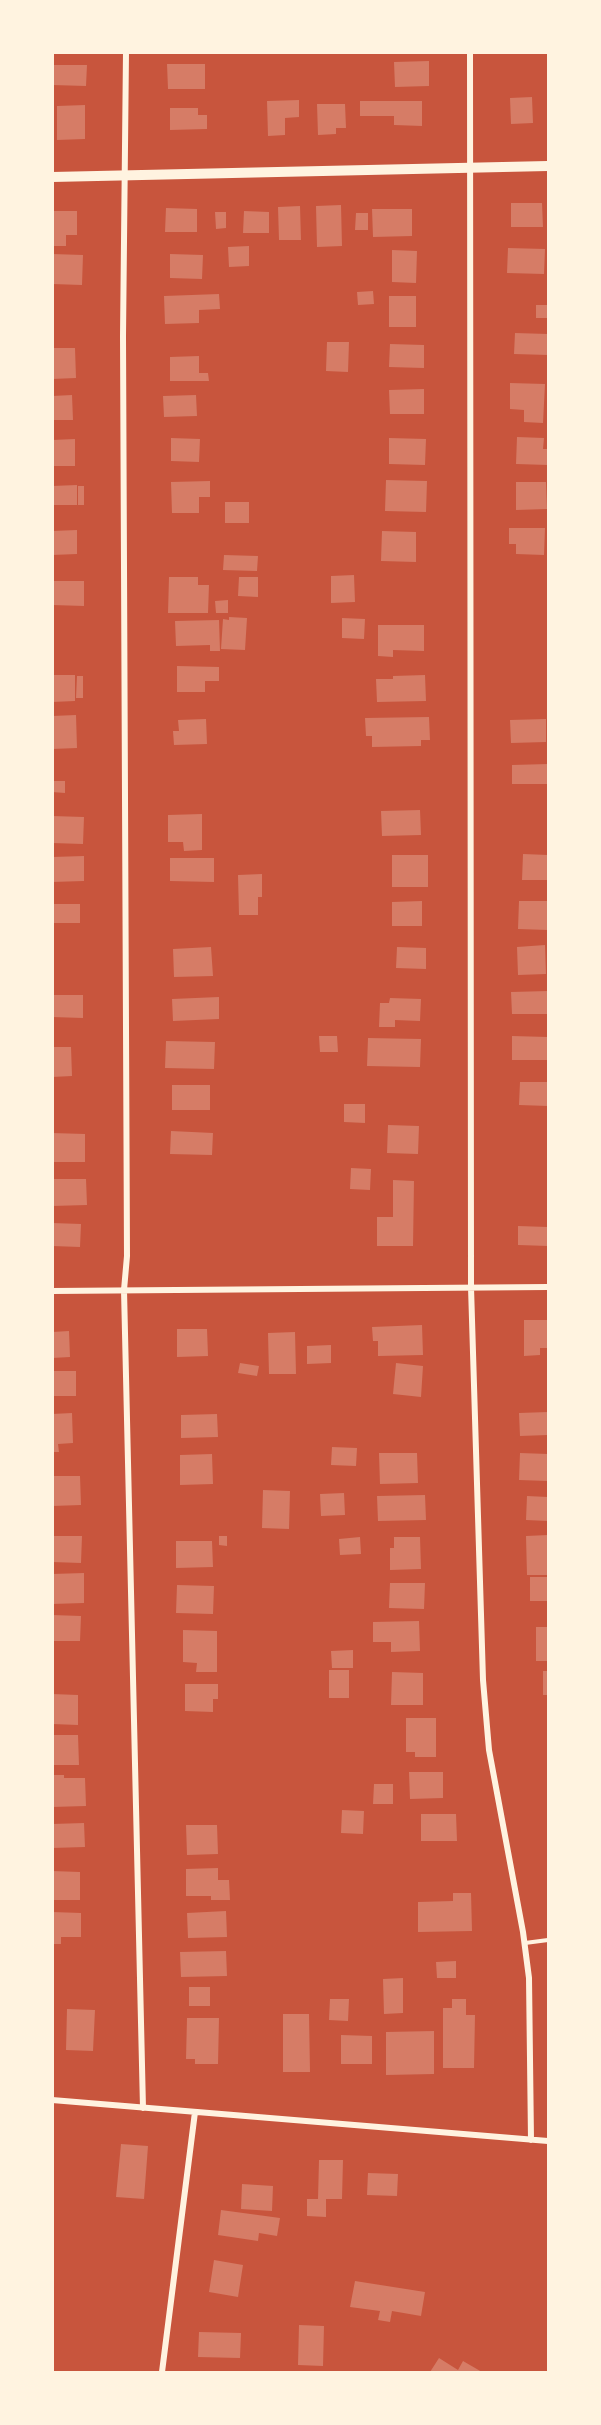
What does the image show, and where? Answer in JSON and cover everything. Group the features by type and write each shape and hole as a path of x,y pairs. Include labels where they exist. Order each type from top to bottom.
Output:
{"main road":[{"path":"52,177 126,173 150,175 549,166"}],"street":[{"path":"126,52 123,360 127,1256 124,1290 143,2108"},
{"path":"470,52 471,1287 486,1714 489,1750 525,1943 529,1978 531,2139"},
{"path":"52,1291 549,1287"},
{"path":"52,2100 549,2141"},
{"path":"162,2373 195,2112"}],"lane":[{"path":"525,1943 549,1940"}],"building":[{"path":"429,61 429,86 395,87 394,62"},
{"path":"167,64 205,64 205,89 168,89"},
{"path":"52,65 87,65 86,86 52,85"},
{"path":"532,97 533,123 511,124 510,98"},
{"path":"299,100 299,117 285,118 285,135 268,136 267,101"},
{"path":"360,101 422,101 422,126 394,125 394,116 360,116"},
{"path":"317,104 345,104 346,128 336,128 336,134 318,135"},
{"path":"85,105 85,139 57,140 57,106"},
{"path":"170,108 198,108 198,115 207,115 207,129 170,130"},
{"path":"511,203 542,203 543,227 511,227"},
{"path":"341,205 342,246 317,247 316,206"},
{"path":"300,206 301,240 279,240 278,207"},
{"path":"166,208 197,209 197,232 165,232"},
{"path":"372,209 412,209 412,236 373,237"},
{"path":"52,211 77,211 77,235 66,235 66,246 52,246"},
{"path":"244,211 269,212 269,233 243,233"},
{"path":"215,212 226,212 226,228 216,229"},
{"path":"356,213 368,213 368,230 355,230"},
{"path":"249,246 249,266 229,267 228,247"},
{"path":"508,248 545,249 544,274 507,273"},
{"path":"392,250 417,251 416,283 392,282"},
{"path":"52,254 83,255 82,285 52,284"},
{"path":"170,254 203,255 202,279 170,278"},
{"path":"373,291 374,304 358,305 357,292"},
{"path":"219,294 220,309 199,310 199,323 165,324 164,296"},
{"path":"389,296 416,296 416,327 389,327"},
{"path":"536,305 548,305 548,318 536,318"},
{"path":"515,333 548,334 548,355 514,354"},
{"path":"327,342 349,342 348,372 326,371"},
{"path":"390,344 424,345 424,368 389,367"},
{"path":"52,348 75,348 76,378 52,379"},
{"path":"199,356 199,373 208,373 209,381 170,381 170,357"},
{"path":"510,383 545,384 543,423 524,422 524,410 510,409"},
{"path":"424,389 424,414 390,414 389,390"},
{"path":"72,395 73,420 52,420 52,396"},
{"path":"196,395 197,416 164,417 163,396"},
{"path":"517,437 544,438 543,449 548,449 548,465 516,464"},
{"path":"171,438 200,439 199,462 171,461"},
{"path":"389,438 426,439 425,465 389,464"},
{"path":"75,439 75,466 52,466 52,440"},
{"path":"386,480 427,481 426,512 385,511"},
{"path":"210,481 210,497 199,497 199,513 172,513 171,482"},
{"path":"516,482 546,482 547,509 516,510"},
{"path":"77,485 77,505 52,505 52,486"},
{"path":"78,486 84,486 84,505 78,505"},
{"path":"225,502 249,502 249,523 225,523"},
{"path":"509,528 545,528 544,555 516,554 516,544 509,544"},
{"path":"77,530 77,554 52,555 52,531"},
{"path":"382,531 416,532 416,562 381,561"},
{"path":"224,555 258,556 257,571 223,570"},
{"path":"354,575 355,602 331,603 331,576"},
{"path":"169,577 198,577 198,585 209,585 208,613 168,613"},
{"path":"239,577 258,577 258,597 238,596"},
{"path":"52,581 84,581 84,606 52,605"},
{"path":"228,600 228,613 216,613 215,601"},
{"path":"229,617 247,618 245,650 221,649 223,619 229,620"},
{"path":"342,618 365,619 364,639 342,638"},
{"path":"219,620 220,651 210,651 210,645 176,646 175,621"},
{"path":"378,625 424,625 424,651 393,650 393,657 378,656"},
{"path":"177,666 219,667 219,681 205,681 205,692 177,692"},
{"path":"52,675 75,675 75,701 52,702"},
{"path":"425,675 426,701 377,702 376,679"},
{"path":"77,676 83,676 83,698 76,698"},
{"path":"76,715 77,748 52,749 52,716"},
{"path":"429,717 430,740 421,740 421,746 372,747 372,736 366,736 365,718"},
{"path":"206,719 207,744 174,745 173,731 179,731 178,720"},
{"path":"546,719 546,742 511,743 510,720"},
{"path":"548,764 548,784 512,784 512,765"},
{"path":"52,781 65,781 65,793 52,792"},
{"path":"420,810 421,835 382,836 381,811"},
{"path":"202,814 202,850 184,851 183,842 168,842 168,815"},
{"path":"52,816 84,817 83,844 52,843"},
{"path":"523,854 548,855 548,880 522,880"},
{"path":"392,855 428,855 428,887 392,887"},
{"path":"84,856 84,881 52,882 52,857"},
{"path":"170,858 214,858 214,882 170,881"},
{"path":"262,874 262,897 258,897 258,915 239,915 238,875"},
{"path":"422,901 422,926 392,926 392,902"},
{"path":"519,901 548,901 548,930 518,929"},
{"path":"52,904 80,904 80,923 52,923"},
{"path":"545,945 546,974 518,975 517,947"},
{"path":"211,947 213,976 174,977 173,949"},
{"path":"397,947 426,948 426,969 396,968"},
{"path":"548,991 548,1014 512,1014 511,992"},
{"path":"52,995 83,995 83,1018 52,1017"},
{"path":"219,997 219,1019 173,1021 172,999"},
{"path":"390,998 421,999 420,1021 395,1020 395,1027 379,1027 380,1003 389,1003"},
{"path":"319,1036 337,1036 338,1052 320,1052"},
{"path":"512,1036 548,1037 548,1060 512,1060"},
{"path":"368,1038 421,1039 420,1067 367,1066"},
{"path":"166,1041 215,1042 214,1069 165,1068"},
{"path":"52,1047 71,1047 72,1076 52,1077"},
{"path":"520,1082 548,1082 548,1106 519,1105"},
{"path":"172,1085 210,1085 210,1110 172,1110"},
{"path":"344,1104 365,1104 365,1123 344,1122"},
{"path":"388,1125 419,1126 418,1154 387,1153"},
{"path":"171,1131 213,1133 212,1155 170,1154"},
{"path":"52,1133 85,1134 85,1162 52,1162"},
{"path":"351,1168 371,1169 370,1190 350,1189"},
{"path":"52,1179 86,1179 87,1205 52,1206"},
{"path":"393,1180 414,1181 413,1246 377,1246 377,1217 393,1217"},
{"path":"52,1223 81,1224 80,1247 52,1246"},
{"path":"518,1226 548,1227 548,1246 518,1245"},
{"path":"524,1320 548,1320 548,1348 540,1348 540,1355 524,1356"},
{"path":"422,1325 423,1355 378,1356 378,1341 373,1341 372,1327"},
{"path":"177,1329 207,1329 208,1356 177,1357"},
{"path":"69,1331 70,1357 52,1358 52,1332"},
{"path":"295,1332 296,1374 269,1374 268,1333"},
{"path":"331,1345 331,1363 307,1364 307,1346"},
{"path":"240,1363 259,1366 257,1376 238,1373"},
{"path":"396,1363 423,1366 421,1397 393,1394"},
{"path":"52,1371 76,1371 76,1396 52,1396"},
{"path":"548,1412 548,1435 520,1436 519,1413"},
{"path":"72,1413 73,1443 58,1444 59,1452 52,1452 52,1414"},
{"path":"217,1414 218,1437 181,1438 181,1415"},
{"path":"332,1447 357,1448 356,1466 331,1465"},
{"path":"379,1453 417,1453 418,1483 380,1484"},
{"path":"520,1453 548,1454 548,1481 519,1480"},
{"path":"212,1454 213,1484 180,1485 180,1455"},
{"path":"52,1476 80,1476 81,1505 52,1506"},
{"path":"263,1490 290,1491 289,1529 262,1528"},
{"path":"344,1493 345,1515 321,1516 320,1494"},
{"path":"425,1495 426,1520 378,1521 377,1496"},
{"path":"527,1496 548,1497 548,1521 526,1520"},
{"path":"548,1535 548,1575 527,1575 526,1536"},
{"path":"52,1536 82,1536 81,1563 52,1562"},
{"path":"219,1536 227,1536 227,1546 219,1545"},
{"path":"360,1537 361,1554 340,1555 339,1539"},
{"path":"394,1537 420,1537 421,1569 390,1570 390,1548 394,1548"},
{"path":"176,1541 212,1541 213,1567 176,1568"},
{"path":"84,1573 84,1603 52,1604 52,1574"},
{"path":"530,1577 548,1577 548,1601 530,1601"},
{"path":"390,1583 425,1583 424,1609 389,1608"},
{"path":"177,1585 214,1586 213,1614 176,1613"},
{"path":"52,1615 81,1616 80,1641 52,1641"},
{"path":"419,1621 420,1651 391,1652 391,1642 373,1642 373,1622"},
{"path":"536,1627 548,1627 548,1661 536,1661"},
{"path":"183,1630 217,1631 217,1672 196,1672 197,1663 183,1662"},
{"path":"353,1650 353,1668 332,1668 331,1651"},
{"path":"329,1670 349,1670 349,1698 329,1698"},
{"path":"543,1671 548,1671 548,1695 543,1695"},
{"path":"392,1672 423,1673 423,1705 391,1705"},
{"path":"185,1684 218,1684 218,1699 213,1699 213,1712 185,1711"},
{"path":"52,1694 78,1695 78,1725 52,1724"},
{"path":"406,1718 436,1718 436,1757 415,1757 415,1752 406,1752"},
{"path":"52,1735 78,1735 79,1765 52,1765"},
{"path":"409,1772 443,1772 443,1798 410,1799"},
{"path":"52,1775 64,1775 64,1778 85,1778 86,1806 52,1807"},
{"path":"374,1784 393,1784 393,1804 373,1804"},
{"path":"342,1810 364,1811 363,1834 341,1833"},
{"path":"421,1814 456,1814 457,1841 421,1841"},
{"path":"84,1823 85,1847 52,1848 52,1824"},
{"path":"186,1825 217,1825 218,1854 187,1855"},
{"path":"218,1868 218,1880 229,1880 230,1900 211,1900 211,1896 186,1896 186,1869"},
{"path":"52,1871 80,1872 80,1900 52,1900"},
{"path":"453,1893 471,1893 472,1931 418,1932 418,1902 453,1901"},
{"path":"226,1911 227,1937 188,1938 187,1913"},
{"path":"52,1912 81,1913 81,1937 61,1937 61,1944 52,1944"},
{"path":"226,1951 227,1976 181,1977 180,1952"},
{"path":"456,1961 456,1978 437,1978 436,1962"},
{"path":"403,1978 403,2013 384,2014 383,1979"},
{"path":"189,1987 210,1987 210,2006 189,2006"},
{"path":"330,1999 349,1999 348,2021 329,2020"},
{"path":"452,1999 466,1999 466,2015 475,2015 474,2068 443,2068 443,2008 452,2008"},
{"path":"67,2009 95,2010 93,2051 66,2050"},
{"path":"283,2014 309,2014 310,2072 283,2072"},
{"path":"187,2018 219,2018 218,2064 195,2064 195,2059 186,2059"},
{"path":"434,2031 434,2074 386,2075 386,2032"},
{"path":"341,2035 372,2036 372,2064 341,2064"},
{"path":"121,2144 148,2146 144,2199 116,2197"},
{"path":"319,2160 343,2160 342,2199 326,2199 326,2217 307,2216 307,2199 318,2199"},
{"path":"368,2173 398,2174 397,2196 367,2195"},
{"path":"242,2184 273,2186 272,2211 241,2209"},
{"path":"221,2210 280,2218 277,2236 259,2233 258,2241 218,2235"},
{"path":"214,2260 243,2265 238,2297 209,2292"},
{"path":"355,2281 425,2292 421,2316 392,2311 390,2322 378,2320 380,2311 350,2307"},
{"path":"299,2325 324,2326 323,2366 298,2365"},
{"path":"199,2332 241,2333 240,2358 198,2357"},
{"path":"439,2358 458,2370 463,2361 482,2372 430,2372"}]}
